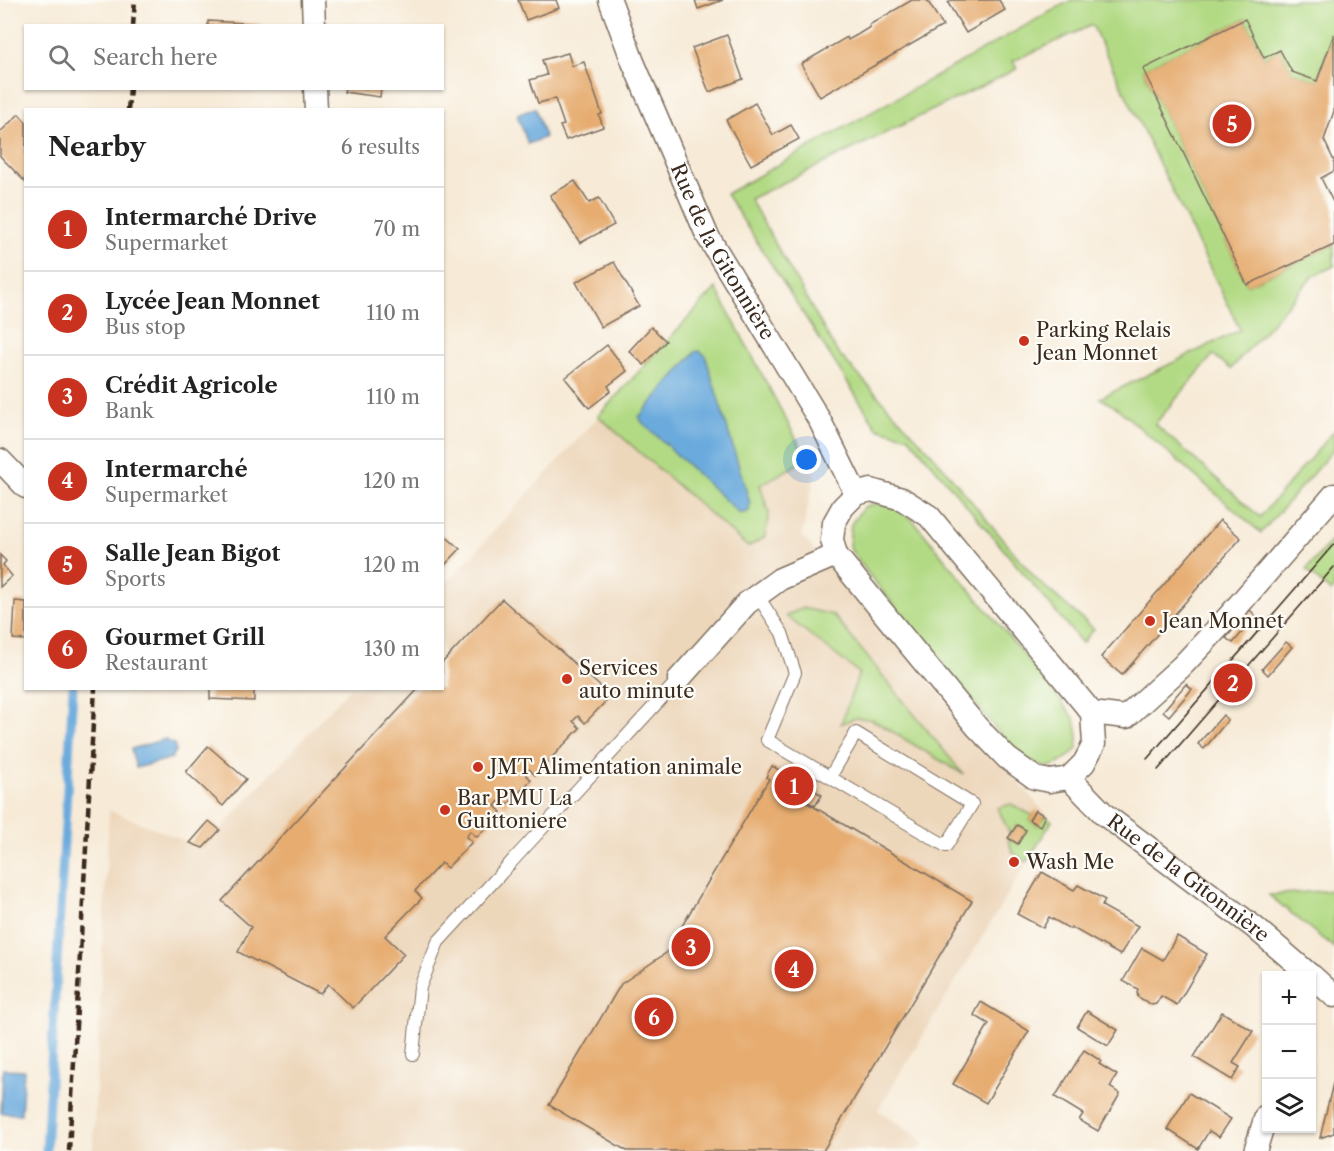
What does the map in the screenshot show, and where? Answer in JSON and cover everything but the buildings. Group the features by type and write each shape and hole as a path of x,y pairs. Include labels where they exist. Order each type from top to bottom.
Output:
{"street":[{"path":"313,0 314,24"},
{"name":"Rue de la Gitonnière","path":"610,0 633,62 707,235 820,420 856,494"},
{"path":"315,90 316,108"},
{"path":"0,460 24,485"},
{"path":"871,490 902,499 929,516 1092,713 1094,744 1084,763 1069,778 1050,781 1035,778 1007,758 977,727 836,555 832,540 834,523 843,507 856,494 871,490"},
{"path":"1092,713 1126,717 1181,667 1230,615 1334,495"},
{"path":"679,679 747,603 757,595 780,579 836,555"},
{"name":"Rue de la Gitonnière","path":"1069,778 1105,816 1254,927 1317,985"},
{"path":"1255,1151 1262,1129"}],"lane":[{"path":"757,595 782,633 795,673 767,740 946,846 972,804 856,734 830,777"},
{"path":"412,1054 420,987 438,942 679,679"}],"shaded area":[{"path":"716,288 815,473 802,536 1052,821 878,1110 924,1142 918,1151 93,1150 109,810 203,848 348,690 444,690 444,586"}],"green space":[{"path":"1071,0 1334,0 1334,33 1317,81 1292,72 1280,50 1264,58 1245,19 1143,69 1247,285 1334,245 1334,266 1313,276 1231,369 1213,355 1155,424 1260,517 1334,431 1334,449 1261,533 1117,408 1100,398 1240,330 1092,25 1013,61 1017,69 750,199 837,352 932,454 1037,580 1094,629 1082,643 909,437 877,428 726,194"},
{"path":"716,288 807,459 760,485 769,513 765,537 748,547 598,416"},
{"path":"879,503 903,510 916,524 1075,719 1078,736 1077,749 1069,757 1048,767 1034,764 1017,754 870,576 849,547 851,524 864,507"},
{"path":"1334,537 1334,588 1331,592 1306,570"},
{"path":"802,608 833,615 963,774 871,719 855,718 841,724 859,673 786,616"},
{"path":"1011,804 1032,815 1029,820 1039,826 1045,816 1052,821 1027,862 1012,852 1008,838 1018,844 1026,830 1017,825 1010,835 998,808"},
{"path":"1334,890 1334,948 1269,895"}],"water":[{"path":"535,108 545,137 528,144 517,115"},
{"path":"700,351 705,355 750,503 749,511 744,513 739,513 639,417 695,352"},
{"path":"166,739 174,744 176,750 172,758 136,768 131,749"},
{"path":"3,1069 24,1070 21,1114 1,1113"}],"waterway":[{"path":"46,1151 73,690"}],"tram line":[{"path":"1147,759 1334,544"},
{"path":"1158,770 1334,567"}],"railway":[{"path":"133,24 135,0"},
{"path":"128,108 130,90"},
{"path":"69,1151 95,690"}],"place":[{"name":"Salle Jean Bigot","path":"1232,124"},
{"name":"Parking Relais Jean Monnet","path":"1024,341"},
{"name":"Jean Monnet","path":"1150,621"},
{"name":"Services auto minute","path":"567,679"},
{"name":"Lycée Jean Monnet","path":"1233,683"},
{"name":"JMT Alimentation animale","path":"478,767"},
{"name":"Intermarché Drive","path":"794,786"},
{"name":"Bar PMU La Guittoniere","path":"445,810"},
{"name":"Wash Me","path":"1014,862"},
{"name":"Crédit Agricole","path":"691,947"},
{"name":"Intermarché","path":"794,969"},
{"name":"Gourmet Grill","path":"654,1017"}]}
